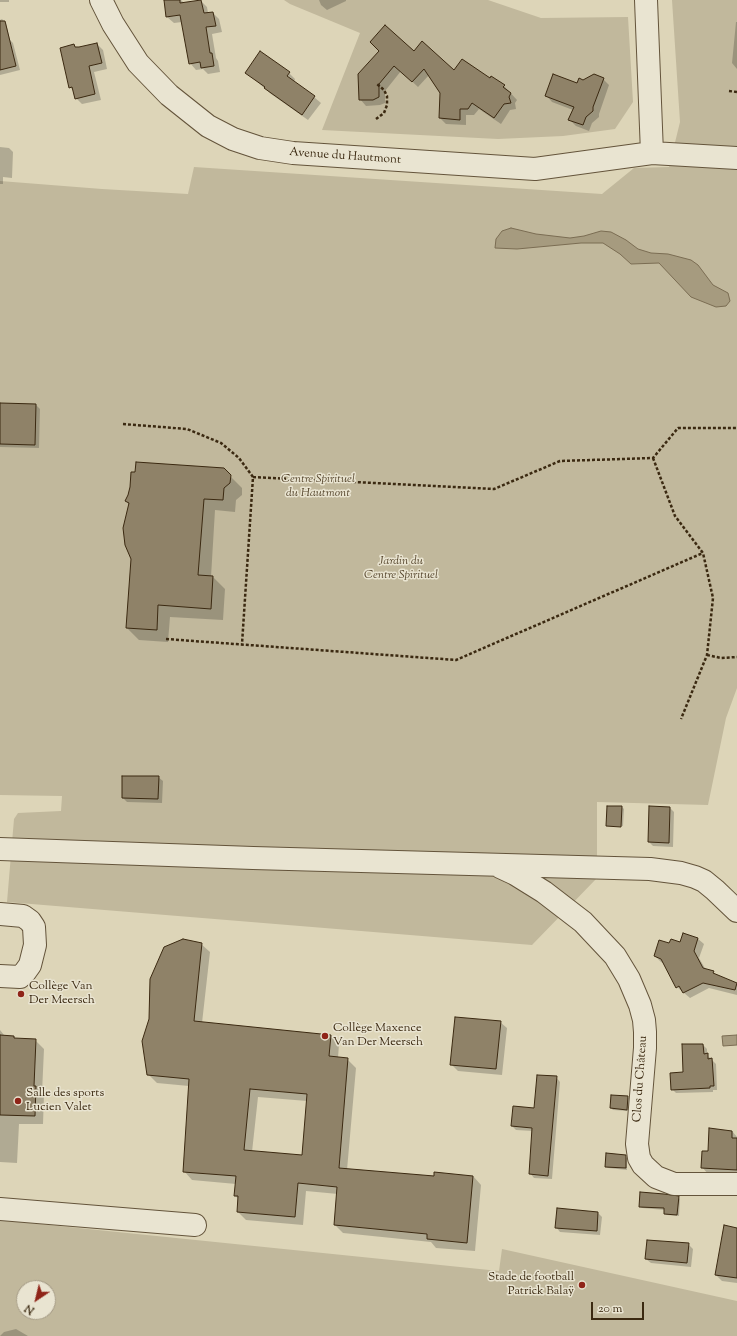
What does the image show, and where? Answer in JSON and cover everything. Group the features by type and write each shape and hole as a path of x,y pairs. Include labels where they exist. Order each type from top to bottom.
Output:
{"street":[{"path":"646,0 652,153"},
{"name":"Avenue du Hautmont","path":"103,1 113,24 129,50 142,68 157,84 196,118 223,134 246,144 279,152 529,168 547,168 652,153 737,158"},
{"path":"0,849 650,869 681,873 704,881 737,911"},
{"name":"Clos du Château","path":"493,864 529,882 583,922 615,956 630,979 640,1004 645,1032 637,1144 639,1158 643,1165 656,1177 674,1184 737,1184"},
{"path":"0,914 23,916 30,921 34,927 36,945 30,966 25,972 20,976 0,976"},
{"path":"0,1209 195,1226"}],"path":[{"path":"376,119 384,113 387,105 387,96 381,86 377,84"},
{"path":"729,91 737,92"},
{"path":"123,424 187,429 221,443 239,458 253,477 242,644"},
{"path":"253,477 494,489 560,461 654,458 678,428 737,428"},
{"path":"654,458 675,516 703,553 713,598 707,655 680,719"},
{"path":"166,639 456,660 703,553"},
{"path":"707,655 721,658 737,658"}],"green space":[{"path":"284,0 488,0 541,18 628,17 633,102 615,129 563,136 498,139 322,130 360,33 290,4"},
{"name":"Centre Spirituel du Hautmont","path":"672,0 737,0 737,688 726,718 708,805 597,802 597,878 532,945 7,902 14,819 18,813 61,811 62,796 0,795 0,181 188,194 194,167 602,194 634,168 669,167 680,122"},
{"path":"0,1220 499,1271 502,1249 737,1301 737,1336 0,1336"}],"shaded area":[{"path":"511,228 536,234 570,238 601,231 611,232 626,240 638,249 651,253 668,254 691,260 698,265 713,285 728,293 730,301 726,306 716,307 691,297 659,263 631,264 620,254 603,243 581,243 517,249 495,248 496,239 502,231"},
{"path":"737,1035 737,1045 723,1046 722,1036"}],"building":[{"path":"164,0 180,0 180,3 201,0 204,13 213,12 216,26 206,27 210,53 212,53 214,66 201,68 200,62 189,64 180,15 166,17"},
{"path":"0,21 5,21 16,66 0,70"},
{"path":"385,25 414,51 422,41 454,70 462,59 490,78 491,76 505,85 503,87 511,93 509,97 511,103 504,104 494,118 472,103 468,109 460,109 460,120 439,118 440,93 424,69 412,82 394,66 379,84 379,97 373,100 359,100 358,74 379,51 370,42"},
{"path":"97,43 102,63 89,66 95,94 75,99 72,87 69,88 60,48 74,44 75,47 79,47"},
{"path":"260,51 290,72 287,76 315,96 302,115 245,73"},
{"path":"553,74 577,83 579,78 583,80 594,74 604,78 593,107 593,111 586,117 583,125 568,120 574,107 545,96"},
{"path":"0,403 36,404 35,445 0,444"},
{"path":"136,462 224,468 231,475 230,483 224,488 223,500 204,499 198,575 213,576 211,609 158,605 157,630 126,628 131,559 125,545 123,528 129,503 125,501 130,487 131,472 135,472"},
{"path":"122,776 159,776 158,799 122,798"},
{"path":"607,806 622,806 621,827 606,826"},
{"path":"649,806 670,807 669,843 648,842"},
{"path":"683,933 698,938 694,951 703,968 714,971 713,973 737,983 735,990 703,983 683,993 679,986 676,988 661,959 654,956 659,940 669,943 671,939 680,942"},
{"path":"183,939 202,943 194,1021 331,1035 329,1056 348,1058 339,1168 434,1176 434,1172 473,1176 467,1243 427,1239 427,1234 334,1225 337,1187 298,1183 295,1217 237,1212 238,1196 234,1196 236,1176 183,1172 189,1079 147,1075 142,1041 149,1019 150,979 164,947","holes":["250,1089 307,1094 302,1155 244,1150"]},
{"path":"455,1017 501,1021 496,1069 450,1065"},
{"name":"Salle des sports Lucien Valet","path":"0,1035 14,1036 14,1038 36,1039 34,1086 36,1086 35,1116 0,1115"},
{"path":"682,1044 703,1044 704,1054 708,1053 708,1059 712,1058 714,1086 710,1086 710,1088 671,1090 670,1073 683,1072"},
{"path":"537,1075 557,1076 548,1176 529,1174 532,1128 511,1126 513,1106 534,1108"},
{"path":"611,1095 628,1096 627,1110 610,1108"},
{"path":"709,1128 732,1131 732,1138 737,1138 737,1170 701,1168 702,1151 708,1151"},
{"path":"606,1153 626,1155 626,1168 605,1167"},
{"path":"640,1192 679,1196 677,1215 664,1214 664,1208 639,1207"},
{"path":"557,1208 598,1212 597,1231 555,1228"},
{"path":"724,1225 737,1228 737,1278 715,1275"},
{"path":"647,1240 689,1243 687,1263 645,1259"}],"place":[{"name":"Collège Van Der Meersch","path":"21,994"},
{"name":"Collège Maxence Van Der Meersch","path":"325,1036"},
{"name":"Salle des sports Lucien Valet","path":"18,1101"},
{"name":"Stade de football Patrick Balaÿ","path":"582,1285"}],"park label":[{"name":"Jardin du Centre Spirituel","path":"401,569"}]}
